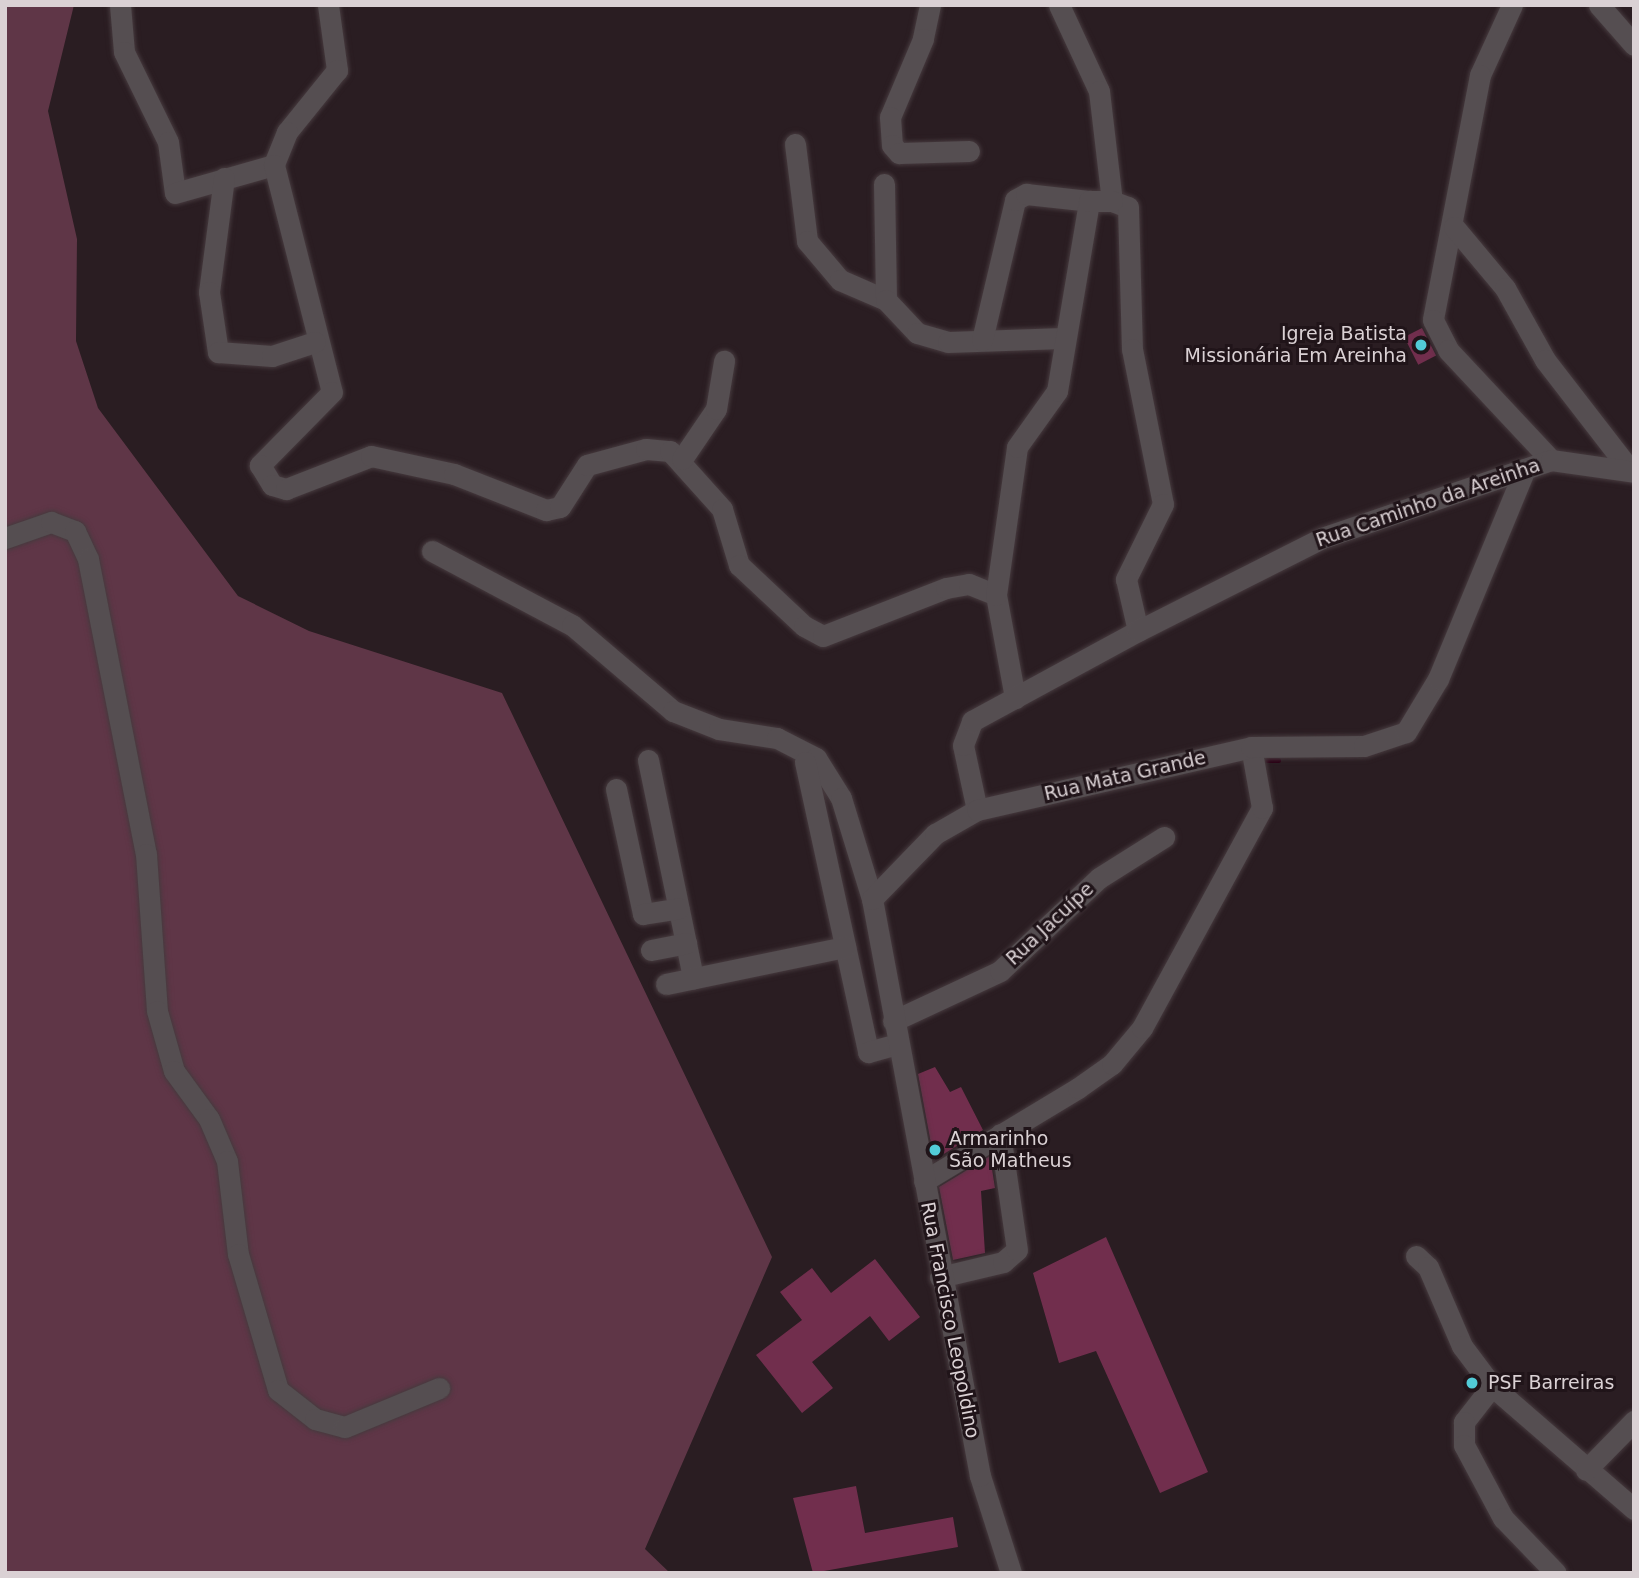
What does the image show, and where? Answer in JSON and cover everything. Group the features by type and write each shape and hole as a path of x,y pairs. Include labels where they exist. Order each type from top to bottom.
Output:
{"street":[{"path":"120,5 124,52 168,142 175,193 274,165"},
{"path":"328,5 337,70 287,132 274,165 315,342 332,392 260,465 272,485 286,489 370,456 454,474 546,510 560,507 586,465 646,449 682,459 722,509 739,565 804,626 823,636 946,588 969,584 996,595"},
{"path":"930,5 923,40 890,117 892,145 899,153 969,151"},
{"path":"1059,5 1099,91 1120,204 1132,349 1161,489 1157,525 1126,579 1129,636"},
{"path":"1512,5 1483,65 1455,222 1437,282 1433,320 1439,335 1551,460"},
{"path":"1599,5 1634,45"},
{"path":"795,144 807,241 840,280 886,300 934,341 1063,338"},
{"path":"224,178 209,292 218,352 272,356 315,342"},
{"path":"884,184 886,300"},
{"path":"982,340 1015,200 1026,194 1120,204"},
{"path":"1015,698 996,595 1017,447 1057,391 1063,338 1089,201"},
{"name":"Rua Caminho da Areinha","path":"1455,222 1505,288 1545,360 1632,471"},
{"path":"682,459 716,409 724,361"},
{"name":"Rua Caminho da Areinha","path":"977,810 963,745 972,721 1129,636 1322,538 1551,460 1632,471"},
{"name":"Rua Mata Grande","path":"872,899 935,834 977,810 1251,747 1378,744 1420,718 1525,469"},
{"path":"5,538 51,522 75,531 88,559 146,854 157,1011 174,1071 209,1119 227,1161 238,1254 278,1390 315,1419 345,1427 439,1388"},
{"path":"432,551 572,625 673,711 719,729 777,738 816,758 841,798 872,899 924,1181"},
{"name":"Rua Francisco Leopoldino","path":"1011,1573 988,1512 940,1277 924,1181 1112,1064 1142,1028 1262,808 1251,747"},
{"path":"648,760 693,978"},
{"path":"805,762 868,1052 898,1044"},
{"path":"616,789 643,915 679,908"},
{"name":"Rua Jacuípe","path":"893,1021 1000,971 1099,878 1164,837"},
{"path":"651,950 686,943"},
{"path":"666,984 845,947"},
{"path":"940,1277 1003,1262 1017,1250 1000,1134"},
{"path":"1416,1256 1428,1266 1462,1346 1492,1386 1634,1509"},
{"path":"1492,1386 1464,1422 1464,1445 1503,1518 1556,1573"},
{"path":"1586,1470 1634,1421"}],"shaded area":[{"path":"5,5 74,5 48,111 77,239 76,341 98,408 238,596 309,631 502,693 772,1257 645,1549 670,1573 5,1573"}],"building":[{"name":"Igreja Batista Missionária Em Areinha","path":"1422,328 1436,356 1418,365 1404,337"},
{"path":"935,1067 950,1092 961,1087 983,1130 934,1160 918,1074"},
{"path":"990,1156 995,1188 981,1191 985,1253 953,1260 939,1187"},
{"path":"1106,1237 1208,1472 1160,1493 1096,1351 1059,1363 1033,1273"},
{"path":"875,1259 920,1317 889,1341 870,1316 812,1362 833,1388 802,1413 756,1355 802,1320 780,1292 812,1268 831,1293"},
{"path":"856,1486 865,1533 953,1517 958,1547 813,1573 793,1498"}],"waterway":[{"path":"1267,760 1278,760"}],"place":[{"name":"Igreja Batista Missionária Em Areinha","path":"1421,345"},
{"name":"Armarinho São Matheus","path":"935,1150"},
{"name":"PSF Barreiras","path":"1472,1383"}]}
